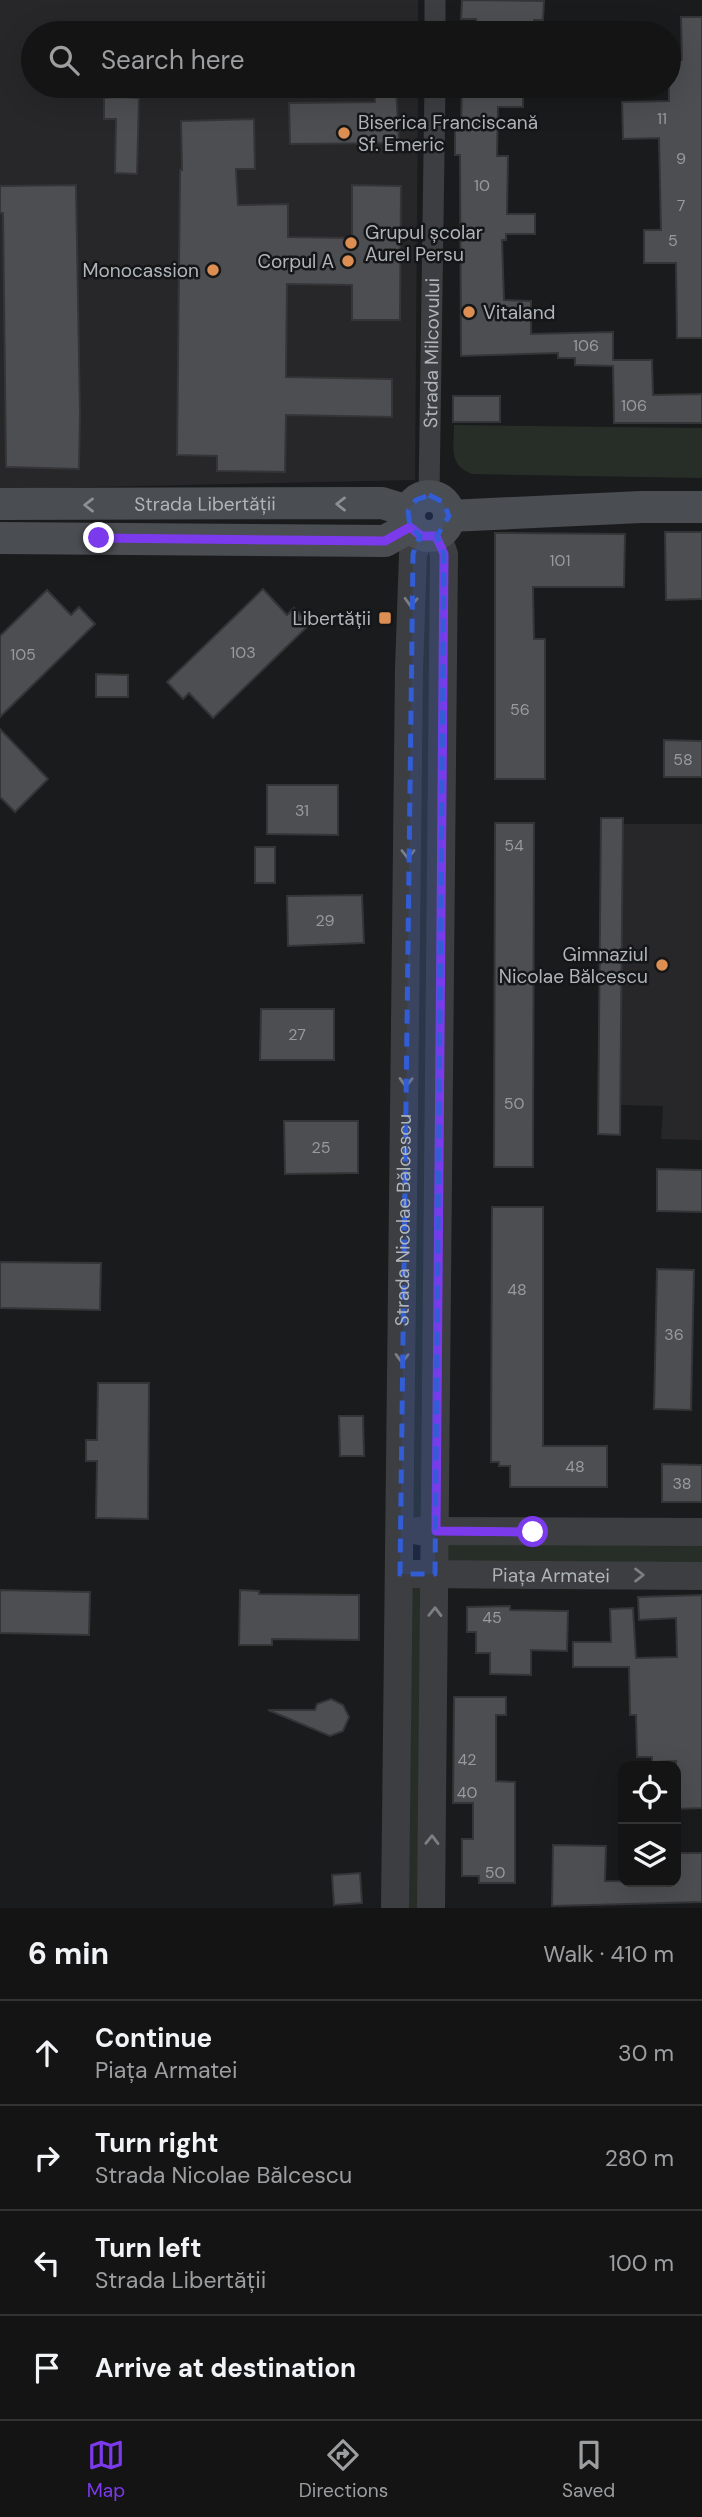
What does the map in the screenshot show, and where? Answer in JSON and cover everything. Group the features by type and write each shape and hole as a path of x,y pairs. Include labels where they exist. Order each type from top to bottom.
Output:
{"main road":[{"name":"Strada Libertății","path":"0,504 382,503 426,520"},
{"name":"Strada Libertății","path":"0,538 385,541 426,520 702,507"}],"street":[{"path":"435,0 435,21"},
{"name":"Strada Milcovului","path":"426,520 435,98"},
{"name":"Strada Nicolae Bălcescu","path":"396,1908 413,554 426,520"},
{"name":"Strada Nicolae Bălcescu","path":"426,520 444,554 431,1908"},
{"path":"408,802 441,802"},
{"path":"400,1531 702,1532"},
{"name":"Piața Armatei","path":"400,1573 702,1576"}],"highlighted area":[{"path":"429,495 443,502 449,516 437,536 444,554 435,1574 400,1574 413,554 420,536 410,527 408,511 416,500"}],"shaded area":[{"path":"0,0 418,0 418,21 21,21 21,98 418,98 415,480 0,489"},
{"path":"454,425 702,428 702,478 472,474 459,466 456,460 453,448"},
{"path":"413,554 444,554 436,1531 702,1532 702,1576 435,1574 435,1531 400,1531"},
{"name":"Gimnaziul Nicolae Bălcescu","path":"623,824 702,824 702,1140 661,1139 663,1106 620,1105"},
{"path":"400,1574 435,1574 431,1908 395,1908"}],"building":[{"path":"462,0 544,1 543,20 461,19"},
{"path":"681,17 702,17 702,338 677,338 676,263 644,263 644,230 661,230 659,138 623,139 622,102 669,101 669,98 681,98"},
{"path":"104,98 139,98 137,174 115,173 116,119 104,119"},
{"name":"Biserica Franciscană Sf. Emeric","path":"375,98 397,98 399,143 290,144 289,103 375,102"},
{"path":"462,98 523,98 523,107 498,107 497,156 508,156 507,214 535,214 535,234 506,234 506,240 502,240 504,300 531,301 531,334 613,332 613,360 652,360 653,395 702,394 702,423 614,423 613,366 575,365 575,358 558,358 558,353 461,356 460,155 455,155 455,126 461,126"},
{"path":"254,119 255,169 236,169 238,205 288,204 288,237 352,238 352,185 401,186 400,320 352,320 352,285 287,284 286,377 392,379 392,417 286,415 285,472 217,471 217,456 177,455 181,121"},
{"path":"76,185 79,469 6,467 3,213 0,213 0,186"},
{"path":"453,396 500,396 500,422 453,422"},
{"path":"665,532 702,532 702,599 666,600"},
{"path":"495,533 625,534 624,587 533,587 534,639 545,639 545,779 495,779"},
{"path":"263,589 287,615 294,608 310,624 213,718 189,693 183,699 167,682"},
{"path":"47,590 71,615 79,607 95,624 0,717 0,636"},
{"path":"96,674 128,675 128,697 96,697"},
{"path":"0,729 48,779 15,812 0,797"},
{"path":"664,740 702,741 702,777 664,777"},
{"path":"267,785 338,785 338,835 267,834"},
{"path":"601,818 623,818 620,1135 598,1134"},
{"path":"495,823 534,823 533,1167 494,1167"},
{"path":"255,847 275,847 275,883 255,883"},
{"path":"362,895 364,943 288,946 287,896"},
{"path":"261,1009 334,1009 334,1060 260,1060"},
{"path":"284,1121 358,1121 358,1173 285,1174"},
{"path":"657,1169 702,1170 702,1212 657,1211"},
{"path":"492,1207 543,1207 543,1446 607,1446 607,1487 510,1487 510,1466 499,1466 499,1462 491,1462"},
{"path":"0,1262 101,1263 100,1310 0,1308"},
{"path":"657,1269 694,1270 691,1410 654,1409"},
{"path":"98,1383 149,1383 148,1519 96,1518 97,1461 86,1461 86,1440 97,1440"},
{"path":"339,1416 363,1416 364,1456 340,1456"},
{"path":"662,1464 702,1465 702,1502 662,1502"},
{"path":"0,1590 90,1592 89,1635 0,1633"},
{"path":"240,1590 259,1591 259,1594 359,1595 359,1640 272,1639 272,1645 239,1645"},
{"path":"702,1595 702,1808 681,1809 681,1761 652,1761 652,1757 637,1757 636,1715 630,1715 629,1667 573,1667 573,1642 611,1642 610,1609 633,1608 636,1658 677,1657 676,1618 639,1620 638,1597"},
{"path":"510,1606 510,1610 568,1611 567,1651 531,1650 531,1675 490,1674 490,1653 476,1653 476,1632 467,1632 467,1607"},
{"path":"454,1697 506,1697 506,1715 496,1715 496,1781 515,1782 515,1883 479,1883 479,1876 462,1876 462,1839 473,1839 473,1803 453,1803"},
{"path":"331,1699 343,1705 349,1717 343,1731 330,1736 268,1710 315,1710 317,1704"},
{"path":"553,1845 606,1846 605,1881 618,1881 618,1887 681,1887 681,1853 702,1853 702,1902 552,1906"},
{"path":"360,1873 362,1903 334,1905 332,1875"}],"place":[{"name":"Biserica Franciscană Sf. Emeric","path":"344,133"},
{"name":"Grupul școlar Aurel Persu","path":"351,243"},
{"name":"Corpul A","path":"348,261"},
{"name":"Monocassion","path":"213,270"},
{"name":"Vitaland","path":"469,312"},
{"name":"Libertății","path":"385,618"},
{"name":"Gimnaziul Nicolae Bălcescu","path":"662,965"}],"route":[{"path":"99,538 385,541 410,527 421,536 436,536 444,554 436,1531 533,1532"}]}
